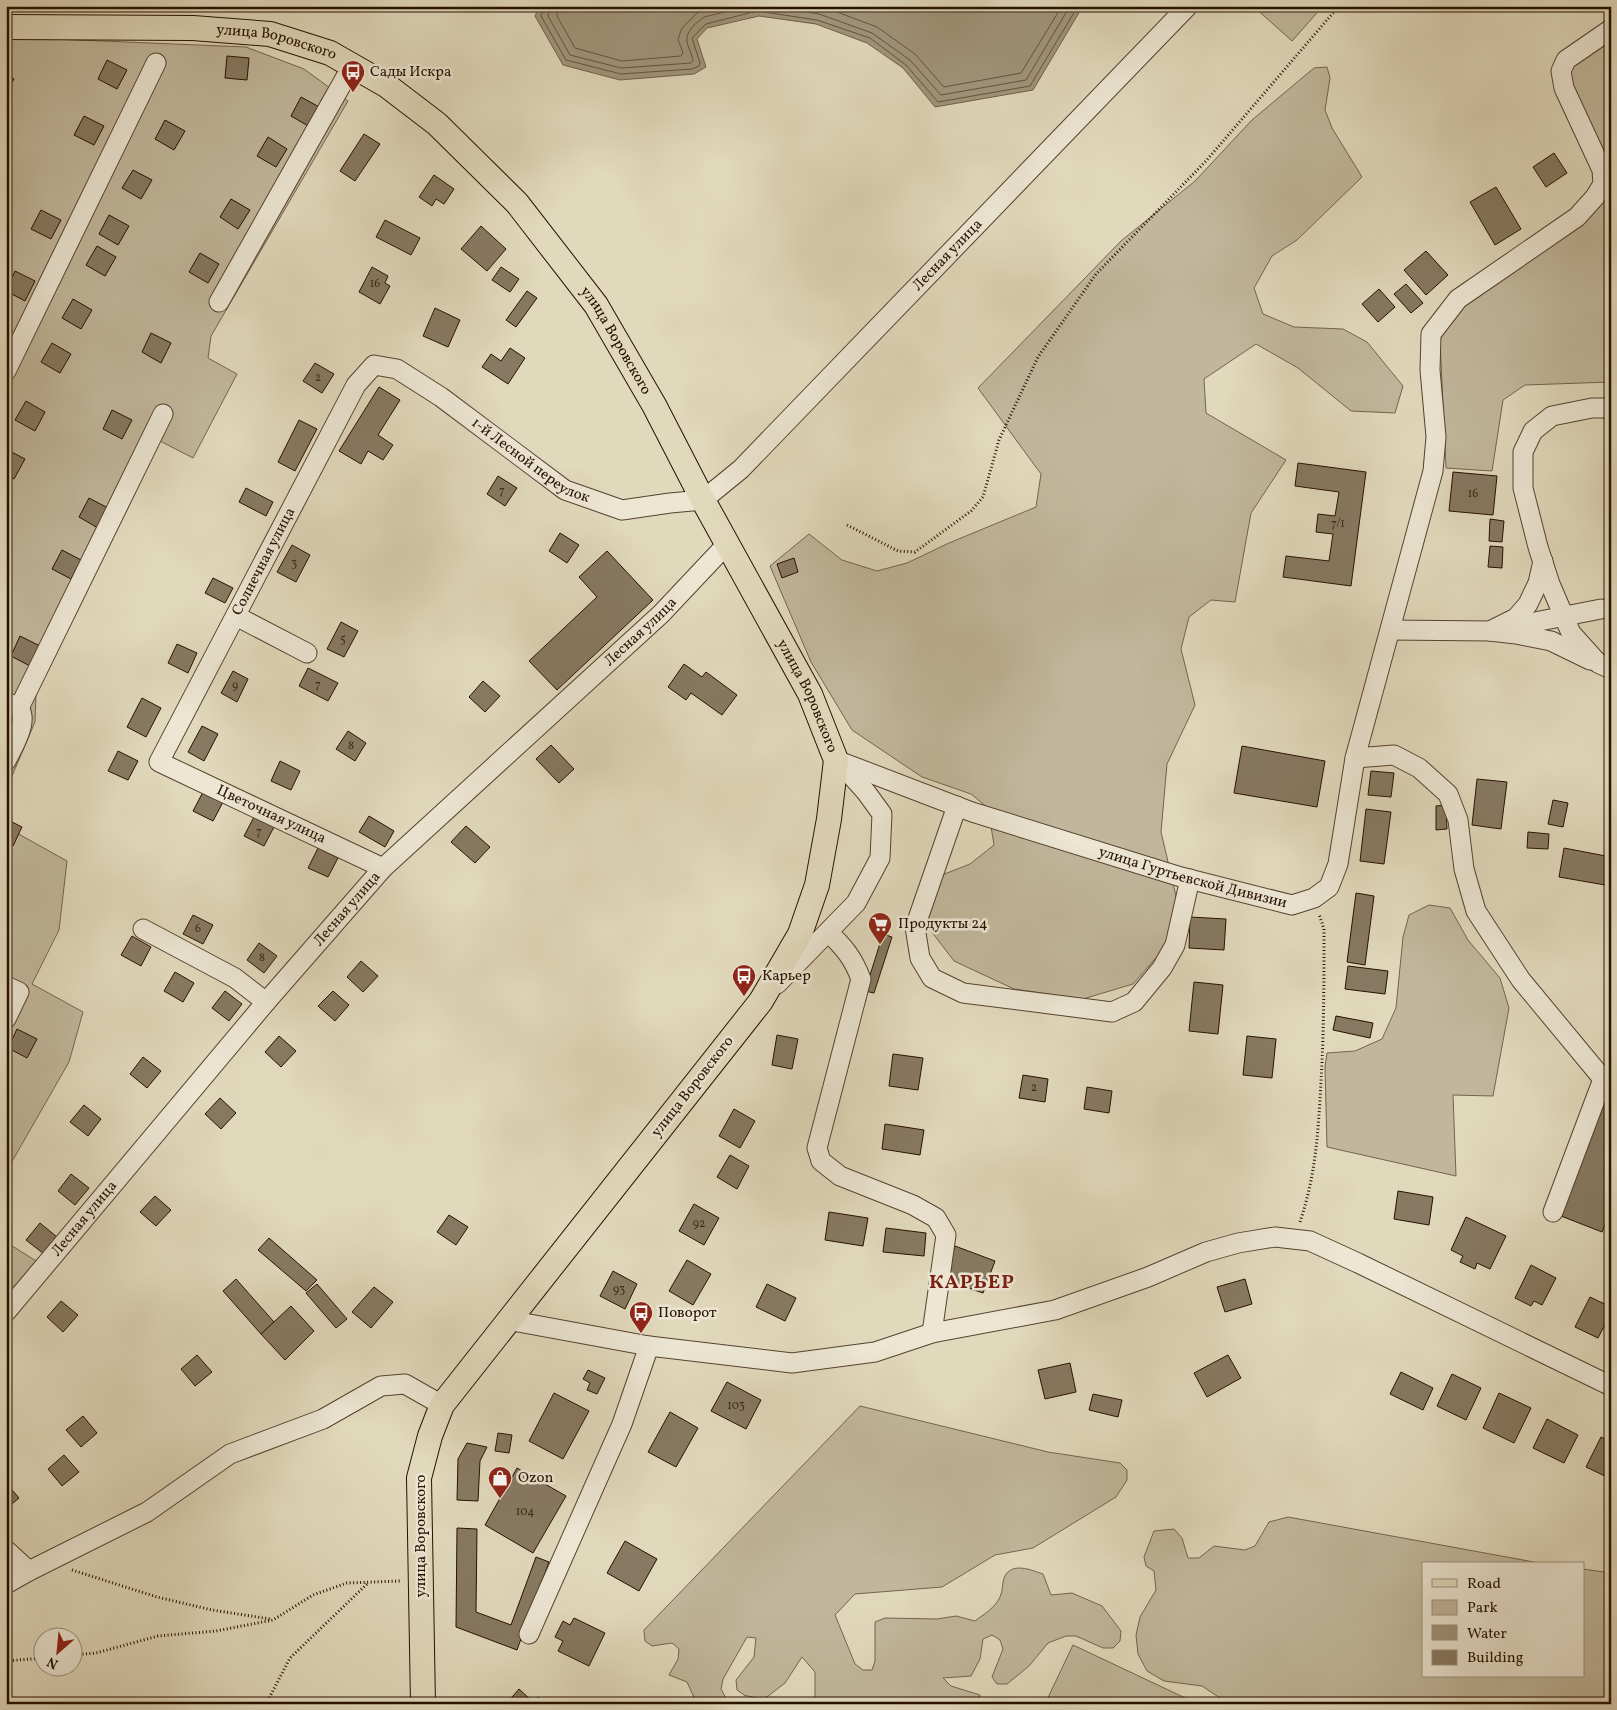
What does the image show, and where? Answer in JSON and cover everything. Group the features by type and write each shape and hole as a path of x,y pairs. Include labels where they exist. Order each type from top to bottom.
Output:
{"main road":[{"name":"улица Воровского","path":"6,27 193,28 270,34 330,53 386,85 437,124 517,203 596,305 654,405 702,500 810,694 836,760 829,819 817,885 800,934 761,1001 442,1405 430,1436 419,1478 423,1704"}],"street":[{"name":"Лесная улица","path":"702,500 741,469 1188,6"},
{"name":"улица Гуртьевской Дивизии","path":"836,760 957,806 1190,879 1292,905 1314,898 1329,887 1338,864 1356,758 1429,488 1436,438 1430,370 1430,334 1458,299 1577,217 1595,197 1603,184 1602,170 1564,88 1561,71 1566,60 1611,28"},
{"path":"6,371 156,63"},
{"path":"219,302 352,66"},
{"name":"1-й Лесной переулок","path":"374,365 397,369 441,397 565,490 622,510 702,500"},
{"name":"Солнечная улица","path":"160,762 356,385 374,365"},
{"path":"1605,666 1571,634 1542,561 1522,488 1523,452 1534,431 1552,416 1592,408 1611,408"},
{"path":"6,761 20,731 23,717 13,705 163,414"},
{"name":"Лесная улица","path":"6,1312 266,1002 383,868 661,614 727,544"},
{"path":"1490,631 1516,618 1528,604 1538,583 1542,561"},
{"path":"1490,631 1601,609"},
{"path":"236,616 307,653"},
{"path":"1390,630 1490,631 1551,641 1605,666"},
{"path":"1356,758 1394,755 1419,768 1448,794 1458,820 1464,869 1476,911 1521,980 1603,1079 1552,1212"},
{"path":"761,1001 856,903 880,858 882,814 866,792 836,760"},
{"name":"Цветочная улица","path":"160,762 383,868"},
{"path":"957,806 916,927 920,958 932,978 963,994 1112,1012 1134,1002 1162,968 1175,944 1190,879"},
{"path":"143,929 235,978 266,1002"},
{"path":"828,932 855,961 861,978 817,1148 821,1161 840,1176 913,1205 936,1218 946,1235 932,1333"},
{"path":"6,986 19,992 6,1019"},
{"path":"508,1320 649,1346 792,1363 875,1352 932,1333 1055,1310 1148,1277 1206,1252 1238,1243 1275,1237 1310,1241 1611,1386"},
{"path":"529,1634 622,1424 649,1346"},
{"path":"6,1584 147,1512 230,1454 323,1419 381,1386 405,1384 442,1405"},
{"path":"6,1550 29,1571"}],"path":[{"path":"847,525 898,552 916,552 971,511 983,497 999,440 1038,357 1096,274 1206,162 1339,6"},
{"path":"1295,1240 1309,1195 1318,1146 1324,1022 1324,929 1314,898"},
{"path":"47,1562 157,1598 212,1610 273,1620"},
{"path":"82,1654 96,1653 158,1636 216,1631 273,1620 313,1595 347,1583 421,1581"},
{"path":"266,1704 290,1658 368,1582"},
{"path":"6,1661 32,1659"}],"green space":[{"path":"1253,6 1323,6 1292,41"},
{"path":"6,37 246,47 304,69 348,101 211,336 208,358 237,374 193,458 160,441 74,603 36,695 35,722 6,790"},
{"path":"1611,41 1611,181 1567,75 1577,61"},
{"path":"1327,67 1330,78 1325,110 1332,128 1362,177 1297,240 1272,256 1254,288 1263,314 1294,327 1343,329 1367,342 1403,386 1395,413 1351,411 1298,368 1256,344 1204,379 1206,413 1286,460 1251,513 1235,602 1211,600 1189,617 1181,649 1195,705 1167,764 1161,832 1176,896 1174,937 1133,984 1083,999 1014,989 954,961 925,923 942,875 970,864 994,845 988,808 971,794 922,777 852,730 811,662 770,566 809,534 842,560 877,571 907,563 949,543 1036,507 1041,474 978,388 1121,241 1195,181 1252,120 1314,68"},
{"path":"1611,182 1611,382 1525,385 1503,400 1492,471 1446,468 1440,340 1451,315 1584,222 1605,198"},
{"path":"6,827 67,861 59,930 32,984 83,1012 69,1062 6,1172"},
{"path":"1429,905 1450,908 1468,940 1500,978 1509,1008 1493,1096 1453,1095 1456,1176 1327,1147 1325,1067 1327,1053 1355,1051 1382,1039 1396,1008 1403,937 1409,915"},
{"path":"6,1242 36,1261 6,1296"},
{"path":"860,1406 1048,1452 1120,1463 1127,1470 1127,1480 1116,1497 1033,1548 995,1555 942,1587 855,1594 835,1615 855,1664 863,1670 872,1670 875,1661 875,1622 885,1618 937,1619 956,1616 975,1621 998,1601 1004,1578 1007,1573 1016,1568 1043,1574 1051,1595 1072,1593 1102,1606 1121,1631 1120,1641 1113,1648 1103,1648 1076,1636 1066,1636 1048,1643 1029,1666 1007,1684 997,1684 992,1677 1003,1649 1000,1640 992,1635 983,1639 980,1659 971,1676 943,1678 951,1686 980,1695 978,1704 817,1704 815,1701 815,1672 802,1657 785,1683 763,1700 744,1695 737,1690 736,1680 754,1657 756,1638 747,1637 723,1679 721,1689 729,1704 697,1704 687,1682 669,1675 678,1659 679,1649 672,1643 652,1646 645,1641 644,1630"},
{"path":"1288,1517 1534,1562 1422,1562 1422,1678 1584,1678 1584,1569 1611,1573 1611,1704 1584,1704 1564,1697 1565,1704 1229,1704 1202,1686 1164,1681 1147,1671 1138,1654 1136,1635 1140,1617 1156,1590 1154,1571 1146,1566 1144,1557 1154,1531 1174,1529 1182,1538 1188,1558 1199,1558 1214,1546 1245,1550 1255,1546 1269,1522"},
{"path":"1073,1645 1198,1704 1045,1704"}],"water":[{"path":"540,6 1083,6 1033,90 935,107 903,68 867,43 816,24 759,16 707,28 697,39 706,67 694,74 620,80 563,65 535,16"}],"building":[{"path":"227,56 249,58 247,80 225,78"},
{"path":"107,60 127,70 117,89 98,79"},
{"path":"6,75 14,79 6,93"},
{"path":"301,97 321,108 310,127 291,116"},
{"path":"84,116 104,126 94,145 74,135"},
{"path":"165,120 185,131 174,150 155,139"},
{"path":"364,134 380,144 355,181 340,171"},
{"path":"268,137 287,149 276,167 257,156"},
{"path":"1554,153 1567,173 1546,187 1533,167"},
{"path":"133,170 152,180 141,199 122,188"},
{"path":"434,175 454,189 444,204 436,199 432,206 419,197"},
{"path":"1496,187 1521,229 1495,245 1470,202"},
{"path":"231,199 250,210 238,229 220,217"},
{"path":"41,210 61,220 51,239 31,229"},
{"path":"109,215 129,226 118,245 99,234"},
{"path":"385,220 420,238 411,255 376,237"},
{"path":"481,226 506,249 487,271 461,249"},
{"path":"97,246 116,257 105,276 86,265"},
{"path":"1426,251 1448,275 1426,295 1404,270"},
{"path":"200,253 219,264 208,283 189,272"},
{"path":"372,267 388,276 385,283 390,286 380,304 359,292"},
{"path":"501,267 519,279 510,292 492,280"},
{"path":"15,271 35,281 25,301 6,291"},
{"path":"1406,284 1423,303 1411,313 1394,294"},
{"path":"1379,289 1395,307 1378,322 1362,304"},
{"path":"527,291 537,298 516,327 506,320"},
{"path":"73,299 92,310 81,329 62,318"},
{"path":"435,308 460,320 448,347 423,336"},
{"path":"151,333 171,343 161,363 142,352"},
{"path":"52,343 71,354 60,373 41,362"},
{"path":"510,348 525,358 508,384 482,367 491,354 501,361"},
{"path":"315,363 334,374 322,393 303,381"},
{"path":"379,387 400,400 378,435 393,445 383,460 368,451 361,464 339,451"},
{"path":"26,401 45,412 35,431 15,420"},
{"path":"112,410 132,420 122,439 103,429"},
{"path":"299,420 317,429 295,471 278,462"},
{"path":"6,449 25,459 14,479 6,474"},
{"path":"1298,463 1366,472 1351,586 1283,577 1286,556 1329,561 1333,534 1316,532 1318,514 1335,516 1339,492 1295,486"},
{"path":"1453,472 1497,476 1493,515 1449,511"},
{"path":"498,476 517,488 505,506 487,494"},
{"path":"246,488 273,502 266,516 239,502"},
{"path":"89,498 108,508 98,528 79,517"},
{"path":"1490,519 1504,521 1502,542 1489,541"},
{"path":"560,533 579,545 567,563 549,551"},
{"path":"292,545 310,555 296,582 277,572"},
{"path":"1490,546 1503,547 1502,568 1488,567"},
{"path":"62,550 81,560 71,579 52,569"},
{"path":"607,551 653,600 557,690 529,661 597,597 579,577"},
{"path":"794,558 798,572 782,578 777,564"},
{"path":"213,578 233,588 225,603 205,593"},
{"path":"341,622 358,631 344,657 327,649"},
{"path":"20,636 40,646 30,666 11,656"},
{"path":"177,644 197,653 188,673 168,663"},
{"path":"684,664 702,677 706,672 737,695 722,715 691,693 686,700 668,687"},
{"path":"308,668 338,683 328,701 299,686"},
{"path":"233,671 248,679 237,702 221,693"},
{"path":"483,681 500,696 485,712 469,697"},
{"path":"142,698 161,708 146,737 127,727"},
{"path":"202,726 218,734 204,761 188,752"},
{"path":"348,731 366,743 355,761 336,749"},
{"path":"551,745 574,769 559,783 536,759"},
{"path":"1242,746 1325,761 1317,807 1234,793"},
{"path":"118,751 138,761 128,780 108,771"},
{"path":"280,761 300,771 291,790 271,781"},
{"path":"1371,771 1394,773 1391,797 1368,795"},
{"path":"1477,779 1507,782 1501,829 1472,825"},
{"path":"203,792 223,802 213,821 193,811"},
{"path":"1553,800 1568,803 1563,827 1548,824"},
{"path":"1446,805 1447,829 1436,830 1436,806"},
{"path":"1366,809 1391,812 1384,864 1360,861"},
{"path":"369,816 394,831 385,847 359,832"},
{"path":"254,817 274,827 264,846 244,836"},
{"path":"6,819 22,827 13,846 6,843"},
{"path":"466,826 490,847 475,863 451,842"},
{"path":"1528,832 1549,834 1548,849 1527,848"},
{"path":"318,848 338,858 328,877 308,868"},
{"path":"1564,848 1611,857 1611,886 1559,877"},
{"path":"1356,893 1374,896 1365,965 1347,962"},
{"path":"193,915 213,925 203,944 183,934"},
{"path":"1190,917 1226,919 1224,950 1189,948"},
{"path":"883,934 892,937 874,993 865,991"},
{"path":"132,936 151,947 141,966 121,955"},
{"path":"259,943 277,956 264,973 247,960"},
{"path":"361,961 378,976 363,992 347,977"},
{"path":"1348,966 1388,971 1385,994 1345,989"},
{"path":"175,972 194,983 183,1002 164,991"},
{"path":"1194,982 1223,985 1218,1034 1189,1031"},
{"path":"225,991 242,1004 229,1021 212,1008"},
{"path":"333,991 349,1005 335,1021 318,1006"},
{"path":"1336,1016 1373,1023 1370,1038 1333,1030"},
{"path":"17,1029 37,1039 27,1058 8,1048"},
{"path":"777,1035 798,1039 792,1069 772,1065"},
{"path":"279,1036 296,1051 281,1067 265,1052"},
{"path":"1247,1036 1276,1039 1272,1078 1243,1075"},
{"path":"893,1054 923,1058 918,1090 889,1086"},
{"path":"143,1057 161,1071 147,1088 130,1074"},
{"path":"1023,1075 1048,1079 1045,1102 1019,1098"},
{"path":"1611,1086 1611,1210 1602,1232 1561,1216"},
{"path":"1087,1087 1112,1091 1109,1113 1084,1109"},
{"path":"220,1098 236,1113 221,1129 205,1114"},
{"path":"84,1105 101,1119 88,1136 70,1122"},
{"path":"734,1109 755,1121 740,1148 719,1136"},
{"path":"885,1124 924,1130 920,1155 882,1149"},
{"path":"730,1155 749,1166 737,1189 717,1177"},
{"path":"71,1174 89,1188 75,1205 58,1191"},
{"path":"1398,1191 1433,1197 1429,1225 1394,1219"},
{"path":"155,1196 171,1210 156,1226 140,1212"},
{"path":"694,1204 719,1218 704,1245 679,1231"},
{"path":"829,1212 868,1218 863,1246 825,1240"},
{"path":"449,1215 468,1227 456,1245 437,1232"},
{"path":"1466,1217 1506,1236 1490,1269 1477,1263 1475,1269 1460,1262 1463,1256 1451,1250"},
{"path":"40,1223 57,1237 44,1254 26,1240"},
{"path":"886,1228 926,1233 924,1256 883,1252"},
{"path":"269,1238 317,1280 306,1291 258,1250"},
{"path":"955,1246 995,1261 983,1293 943,1279"},
{"path":"687,1260 711,1274 693,1305 669,1291"},
{"path":"1531,1265 1556,1278 1542,1305 1534,1301 1531,1306 1515,1298"},
{"path":"613,1271 637,1284 625,1309 600,1296"},
{"path":"236,1279 274,1322 261,1334 223,1291"},
{"path":"1245,1279 1252,1304 1225,1312 1217,1287"},
{"path":"317,1284 347,1319 336,1328 306,1293"},
{"path":"767,1284 796,1298 785,1321 756,1307"},
{"path":"374,1287 393,1302 371,1328 352,1312"},
{"path":"1590,1297 1611,1307 1611,1313 1598,1338 1575,1327"},
{"path":"61,1301 78,1315 63,1332 47,1317"},
{"path":"291,1306 314,1331 285,1360 261,1334"},
{"path":"197,1355 212,1372 195,1386 181,1369"},
{"path":"1228,1355 1241,1378 1207,1397 1194,1373"},
{"path":"1070,1363 1076,1392 1045,1399 1038,1370"},
{"path":"588,1370 605,1378 597,1394 587,1390 590,1383 583,1379"},
{"path":"1401,1372 1433,1388 1423,1410 1390,1394"},
{"path":"1452,1374 1481,1388 1466,1420 1437,1406"},
{"path":"727,1382 761,1400 746,1429 711,1411"},
{"path":"554,1393 589,1411 563,1459 529,1441"},
{"path":"1499,1393 1531,1408 1514,1443 1483,1428"},
{"path":"1093,1394 1122,1400 1118,1417 1089,1410"},
{"path":"670,1412 698,1428 676,1467 648,1452"},
{"path":"83,1416 97,1433 81,1447 66,1430"},
{"path":"1547,1419 1578,1435 1564,1463 1533,1448"},
{"path":"498,1433 512,1435 509,1453 495,1451"},
{"path":"1601,1437 1611,1442 1611,1469 1607,1477 1586,1467"},
{"path":"467,1443 487,1447 480,1461 478,1501 457,1500 458,1459"},
{"path":"64,1455 79,1472 62,1486 48,1469"},
{"path":"517,1468 566,1496 533,1553 485,1525"},
{"path":"6,1483 19,1498 6,1509"},
{"path":"457,1528 477,1529 476,1612 511,1625 536,1557 549,1562 517,1650 456,1627"},
{"path":"625,1541 657,1559 639,1591 607,1573"},
{"path":"574,1618 605,1633 589,1666 558,1651 563,1641 555,1637 563,1621 570,1625"},
{"path":"519,1689 533,1702 538,1697 545,1704 506,1704"}],"place":[{"name":"Сады Искра","path":"353,93"},
{"name":"Продукты 24","path":"880,945"},
{"name":"Карьер","path":"744,997"},
{"name":"Поворот","path":"641,1334"},
{"name":"Ozon","path":"500,1499"}],"district":[{"name":"КАРЬЕР","path":"972,1283"}]}
